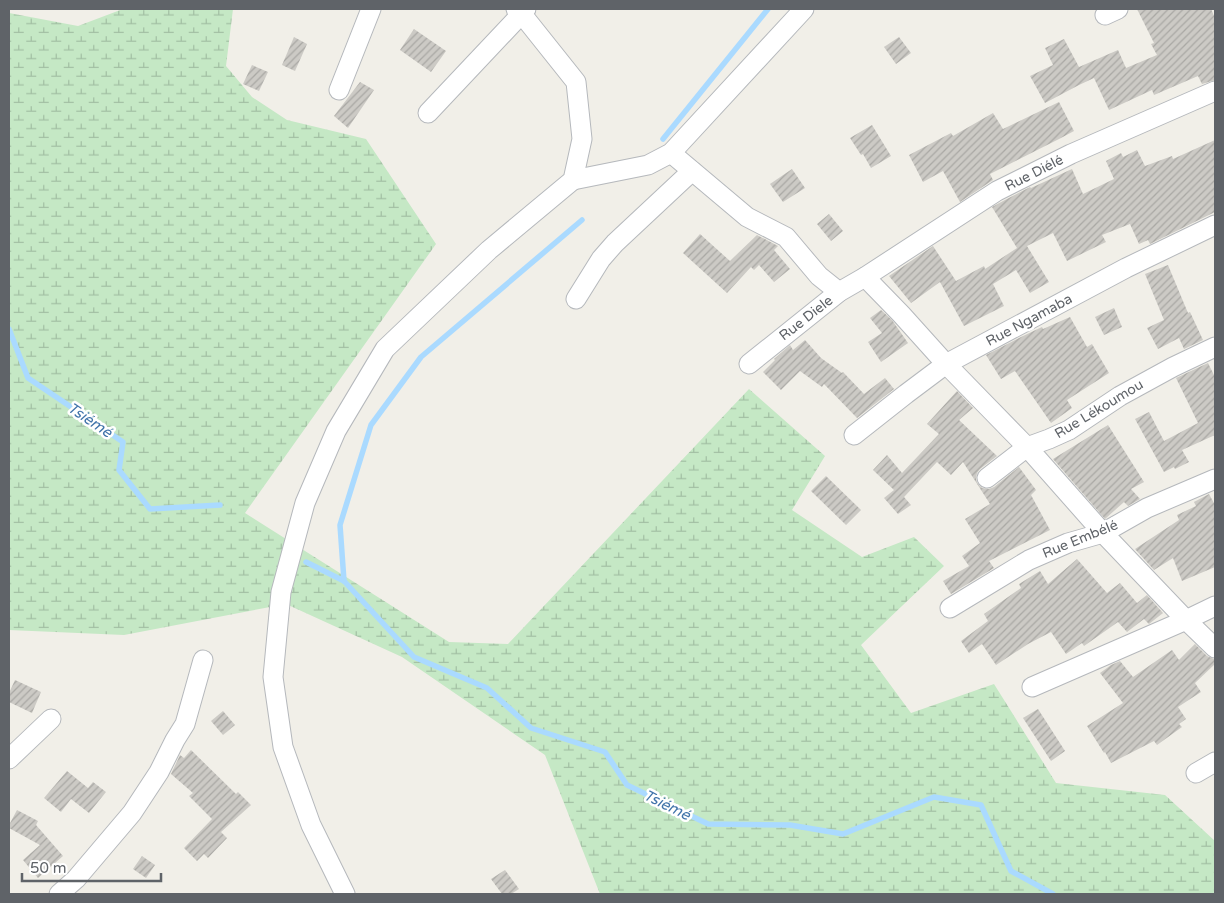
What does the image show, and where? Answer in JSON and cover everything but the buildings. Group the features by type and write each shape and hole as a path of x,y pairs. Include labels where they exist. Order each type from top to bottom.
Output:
{"street":[{"path":"339,90 371,9"},
{"path":"344,894 311,825 283,747 273,677 281,592 305,503 336,431 385,349 489,250 573,180 648,165 671,153 804,9"},
{"path":"428,113 521,10 576,82 582,139 573,180"},
{"name":"Rue Diélé","path":"865,277 997,192 1071,154 1215,91"},
{"path":"671,153 747,217 786,237 819,276 839,292"},
{"path":"576,299 601,259 615,243 692,171"},
{"name":"Rue Ngamaba","path":"854,435 946,364 1126,268 1215,225"},
{"path":"865,277 1027,447 1103,532 1186,620 1215,648"},
{"name":"Rue Diele","path":"749,364 839,292 865,277"},
{"name":"Rue Lékoumou","path":"987,478 1027,447 1068,430 1120,396 1215,347"},
{"name":"Rue Embélé","path":"950,608 1029,560 1068,543 1103,532 1147,508 1215,479"},
{"path":"1032,687 1215,606"},
{"path":"59,894 76,879 132,813 159,772 185,724 203,660"},
{"path":"9,759 51,719"},
{"path":"1196,773 1215,762"}],"green space":[{"path":"123,9 233,9 226,66 252,97 287,120 366,139 436,244 245,513 449,642 508,644 749,389 825,456 792,510 862,557 914,537 944,566 861,645 911,713 994,684 1056,783 1165,795 1215,841 1215,894 600,894 545,755 402,657 286,604 124,635 9,630 9,13 78,26"}],"waterway":[{"path":"663,139 768,9"},
{"path":"344,581 340,525 371,425 421,357 582,220"},
{"name":"Tsiémé","path":"9,329 28,378 123,442 119,470 150,509 220,505"},
{"name":"Tsiémé","path":"306,562 344,581 414,657 487,688 531,728 605,752 627,785 708,824 790,825 843,834 934,797 981,805 1011,871 1053,894"}]}
